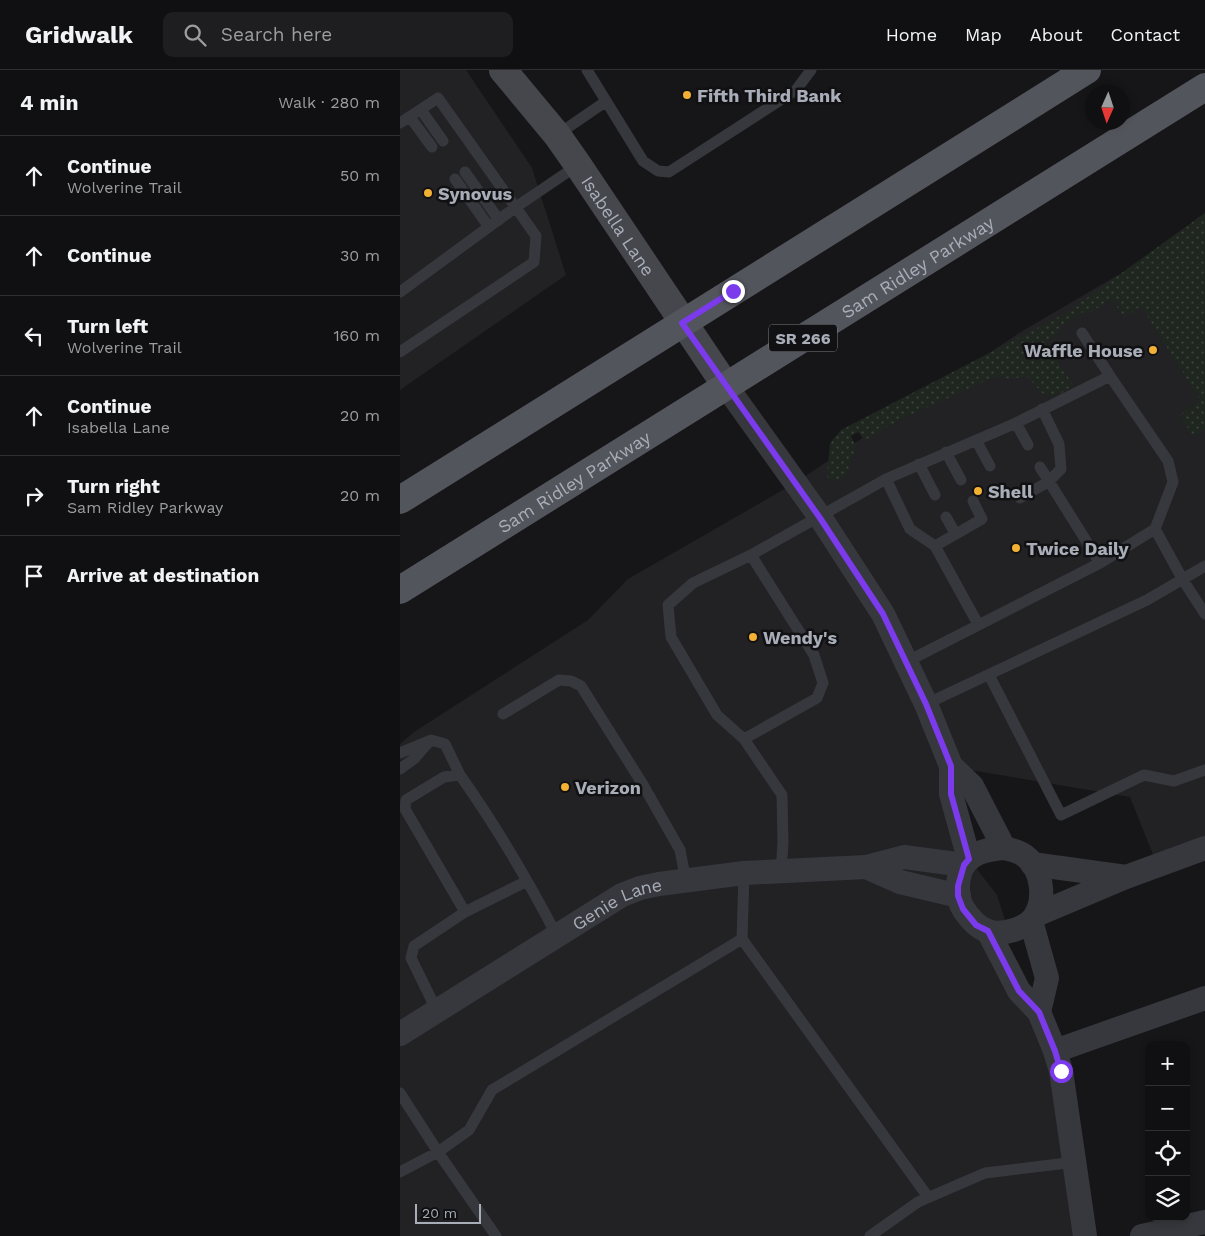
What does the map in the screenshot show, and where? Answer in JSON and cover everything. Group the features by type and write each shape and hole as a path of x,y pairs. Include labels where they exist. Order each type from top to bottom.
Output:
{"main road":[{"path":"400,500 1087,70"},
{"name":"Sam Ridley Parkway","path":"400,590 1205,87"}],"street":[{"name":"Isabella Lane","path":"503,70 578,165 682,323 726,386"},
{"path":"726,386 820,518 883,614 926,704 951,766 951,794 966,862 958,886 958,896 963,909 976,925 988,931 1008,932 1033,918 1126,877 1205,848"},
{"path":"951,766 972,786 1004,848"},
{"path":"966,862 989,849 1004,848 1019,853 1032,864 1038,874 1041,898 1033,918 1047,978 1039,1012"},
{"name":"Genie Lane","path":"400,1034 622,895 640,888 744,873 866,867 904,857 966,862"},
{"path":"1032,864 1126,877"},
{"name":"Genie Lane","path":"866,867 900,882 958,896"},
{"path":"988,931 1019,991 1039,1012 1055,1051 1061,1071 1085,1236"},
{"path":"1055,1051 1205,998"},
{"path":"1142,1236 1205,1222"}],"lane":[{"path":"587,70 643,161 658,172 669,172 796,90 811,70"},
{"path":"400,124 438,98 536,236 534,262 400,352"},
{"path":"556,135 605,102"},
{"path":"421,110 443,140"},
{"path":"410,116 432,147"},
{"path":"400,292 516,207 578,165"},
{"path":"465,172 494,223"},
{"path":"455,179 494,223"},
{"path":"906,662 1100,563 1155,529 1173,482 1168,462 1082,333"},
{"path":"781,872 783,844 782,795 744,739 717,715 671,637 668,605 693,583 820,518 886,479 1016,423 1110,376"},
{"path":"1020,498 1048,482 1062,469 1059,444 1042,409"},
{"path":"1016,423 1028,445"},
{"path":"976,440 990,466"},
{"path":"946,452 961,480"},
{"path":"919,464 935,494"},
{"path":"1040,467 1100,563"},
{"path":"886,479 910,528 935,546 978,624"},
{"path":"935,546 982,519 972,501"},
{"path":"946,517 955,534"},
{"path":"1155,529 1183,580 1205,614"},
{"path":"744,739 817,698 823,682 814,655 751,555"},
{"path":"926,704 1147,600 1205,566"},
{"path":"989,674 1062,815 1144,775 1174,782 1205,770"},
{"path":"503,714 559,680 571,681 581,686 642,782 680,850 686,881"},
{"path":"400,769 415,758 431,740"},
{"path":"400,753 431,740 445,744 460,775 488,814 557,936"},
{"path":"460,775 444,777 406,800 405,809 464,912"},
{"path":"744,873 742,939 928,1198"},
{"path":"437,1011 406,957 414,946 464,912 527,881"},
{"path":"400,1172 438,1152 470,1130 492,1090 742,939"},
{"path":"400,1093 496,1236"},
{"path":"870,1236 918,1202 985,1173 1075,1162"}],"shaded area":[{"path":"400,70 466,70 532,168 566,275 400,390"},
{"path":"1205,213 1205,430 1194,436 1179,416 1200,400 1141,306 1125,317 1111,299 1088,314 1083,312 1060,326 1059,333 1045,341 1073,385 1056,397 1043,394 1027,376 1010,379 996,376 899,420 865,440 858,432 851,436 856,446 846,475 836,481 827,477 830,443 841,430 1066,313"},
{"path":"1118,275 1205,390 1205,838 1154,857 1130,797 952,767 969,859 997,895 1009,932 1008,952 1039,1012 1085,1236 400,1236 400,744 414,732 588,620 628,579 795,483 1019,333"}],"place":[{"name":"Fifth Third Bank","path":"687,95"},
{"name":"Synovus","path":"428,193"},
{"name":"Waffle House","path":"1153,350"},
{"name":"Shell","path":"978,491"},
{"name":"Twice Daily","path":"1016,548"},
{"name":"Wendy's","path":"753,637"},
{"name":"Verizon","path":"565,787"}],"route":[{"path":"733,291 682,323 820,518 883,614 926,704 951,766 951,794 969,859 964,865 958,886 958,896 963,909 976,925 988,931 1019,991 1039,1012 1061,1071"}]}
